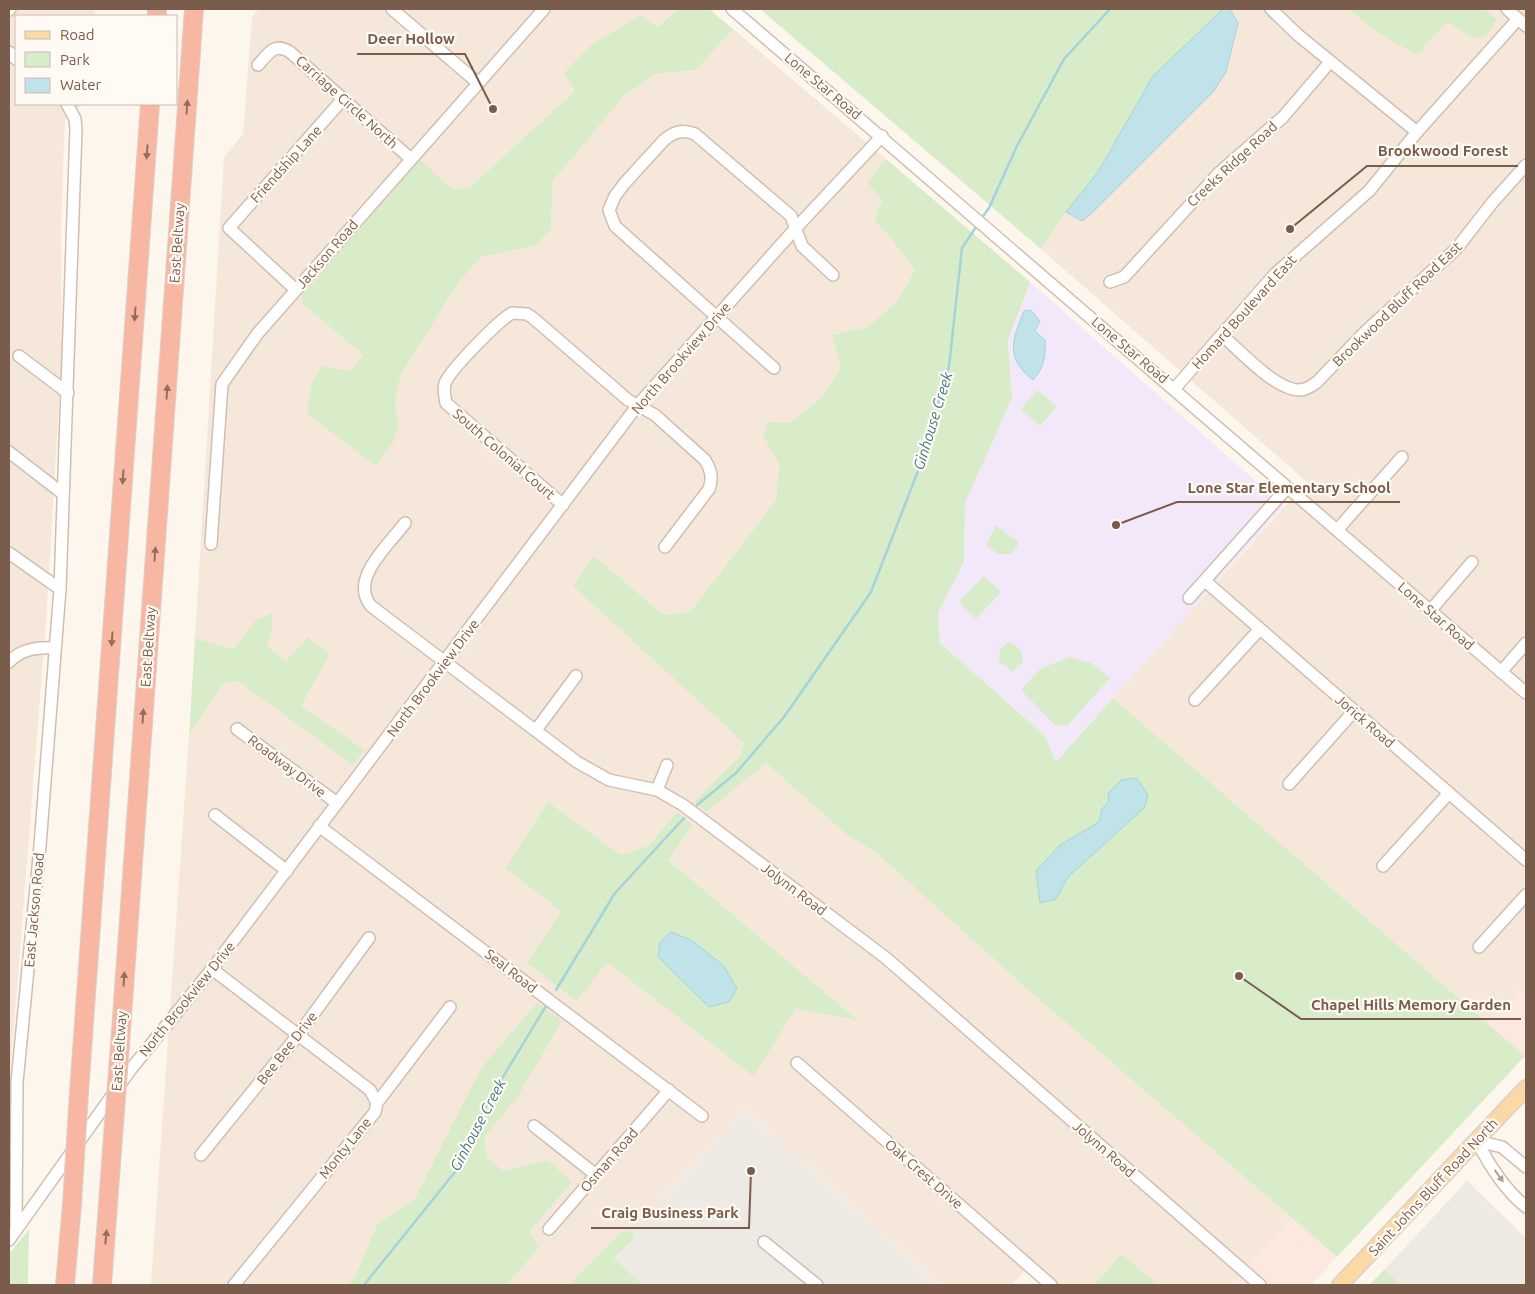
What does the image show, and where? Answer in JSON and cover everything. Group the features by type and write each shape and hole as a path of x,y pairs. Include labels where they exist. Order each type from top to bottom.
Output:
{"highway":[{"name":"East Beltway","path":"102,1285 194,9"},
{"path":"65,1285 150,105"}],"main road":[{"name":"Saint Johns Bluff Road North","path":"1340,1285 1526,1088"}],"street":[{"path":"392,9 478,83"},
{"name":"Jackson Road","path":"211,544 222,384 258,334 544,9"},
{"name":"Lone Star Road","path":"732,9 1175,388 1287,488 1526,693"},
{"path":"1271,9 1298,36 1417,132"},
{"path":"1507,9 1522,22"},
{"name":"Homard Boulevard East","path":"1175,388 1223,336 1275,274 1369,191 1417,132 1522,22"},
{"name":"Carriage Circle North","path":"258,65 270,51 282,47 411,159"},
{"name":"Creeks Ridge Road","path":"1110,282 1124,277 1219,173 1283,117 1330,62"},
{"name":"Friendship Lane","path":"296,290 229,228 344,99"},
{"path":"60,590 76,130 75,119 68,105"},
{"path":"774,368 726,327 718,316 614,226 609,210 611,204 624,184 664,140 671,135 687,130 695,134 791,216 802,246 834,275"},
{"name":"North Brookview Drive","path":"12,1235 131,1069 212,969 287,871 637,406 795,229 882,136"},
{"name":"Brookwood Bluff Road East","path":"1223,336 1280,384 1301,390 1317,382 1365,332 1457,248 1492,203 1526,165"},
{"name":"South Colonial Court","path":"563,505 446,403 444,392 449,378 498,323 512,313 527,314 637,406"},
{"path":"19,356 68,393"},
{"path":"637,406 646,408 655,414 698,452 710,467 712,480 709,489 665,546"},
{"path":"9,452 62,493"},
{"path":"1336,530 1402,458"},
{"path":"1189,598 1287,488"},
{"name":"Jolynn Road","path":"404,523 366,575 363,592 371,606 598,775 622,783 657,790 683,805 886,958 1260,1285"},
{"path":"9,553 60,590"},
{"path":"1430,611 1472,562"},
{"name":"Jorick Road","path":"1205,581 1259,630 1526,860"},
{"name":"East Jackson Road","path":"12,1235 13,1079 40,846 60,590"},
{"path":"1195,700 1259,630"},
{"path":"1501,672 1526,644"},
{"path":"9,661 20,653 38,647 55,648"},
{"path":"536,730 576,676"},
{"path":"1289,784 1354,712"},
{"name":"Roadway Drive","path":"237,728 337,803"},
{"path":"657,790 666,765"},
{"path":"1383,866 1448,793"},
{"path":"215,815 287,871"},
{"name":"Seal Road","path":"319,826 702,1116"},
{"path":"1479,947 1526,895"},
{"name":"Bee Bee Drive","path":"201,1155 298,1035 369,938"},
{"path":"212,969 370,1090 377,1103"},
{"name":"Monty Lane","path":"234,1285 375,1112 377,1103 450,1007"},
{"name":"Oak Crest Drive","path":"797,1063 1051,1285"},
{"name":"Osman Road","path":"550,1229 669,1090"},
{"path":"534,1126 596,1175"},
{"path":"1477,1140 1502,1147 1526,1166"},
{"path":"1477,1140 1488,1162 1507,1188 1526,1207"},
{"path":"764,1242 795,1270 817,1285"}],"shaded area":[{"path":"9,9 95,9 95,15 15,15 15,105 82,105 65,119 61,228 62,353 46,622 11,1063 9,1151"},
{"path":"259,9 678,9 575,91 469,188 452,189 420,161 303,303 363,355 351,371 394,441 399,424 395,402 401,374 459,282 481,257 535,246 551,229 553,181 625,95 656,74 696,70 733,29 886,159 867,182 882,201 874,221 890,237 915,270 896,303 867,327 832,335 841,368 821,398 790,423 763,436 779,464 776,500 690,612 664,615 594,556 574,586 744,743 739,757 695,801 707,812 766,763 846,834 874,851 1035,996 1292,1218 1232,1285 1158,1285 1122,1254 1093,1285 1041,1285 1025,1271 1011,1285 939,1285 745,1109 632,1232 624,1230 569,1285 507,1285 539,1248 529,1232 572,1182 519,1169 504,1171 486,1157 485,1137 517,1098 561,1021 537,1003 481,1068 414,1200 378,1223 354,1278 346,1285 151,1285 189,735 223,684 238,681 353,764 365,750 301,706 286,662 267,646 273,627 255,621 233,649 195,638 224,157 243,134 252,18","holes":["549,803 621,855 650,845 678,813 693,825 668,860 857,1019 796,1009 752,1075 607,962 527,963 561,911"]},
{"path":"1223,9 1349,9 1371,28 1497,20 1484,9 1526,9 1526,984 1488,1024 1113,698 1307,482 1041,249 1066,212"},
{"path":"1030,282 1284,506 1056,762 1045,736 940,643 938,613 964,562 965,503 1012,398 1008,340"},
{"path":"1526,984 1526,1054 1525,1056 1488,1024"},
{"path":"745,1109 939,1285 643,1285 614,1258 634,1239 632,1232"},
{"path":"1467,1181 1526,1238 1526,1285 1401,1285 1385,1269"},
{"path":"1292,1218 1337,1257 1311,1285 1232,1285"}],"green space":[{"path":"678,9 709,9 733,29 696,70 656,74 625,95 553,181 551,229 535,246 481,257 459,282 401,374 395,402 399,424 394,441 376,466 307,414 311,385 322,366 350,371 363,355 302,303 302,295 420,160 452,189 469,188 575,91 564,73 591,45 641,15 657,27"},
{"path":"760,9 1223,9 1153,76 1098,172 1066,212 1041,249"},
{"path":"1349,9 1484,9 1497,20 1485,36 1473,38 1448,22 1416,55 1371,28"},
{"path":"886,159 1030,282 1008,340 1012,398 965,503 964,562 938,613 940,643 1045,736 1056,762 1113,698 1525,1056 1337,1257 1035,996 874,851 846,834 766,763 707,812 694,802 739,757 744,743 573,586 594,556 664,615 690,612 776,500 779,464 763,436 768,422 790,423 821,398 841,368 832,335 867,327 896,303 915,270 890,237 874,221 882,201 867,182","holes":["1137,779 1144,808 1068,877 1056,899 1040,902 1036,871 1060,845 1100,822 1102,809 1109,801 1108,793 1121,780"]},
{"path":"1037,390 1057,406 1040,426 1021,409"},
{"path":"996,525 1018,542 1017,547 1010,554 999,554 986,546"},
{"path":"984,576 1001,592 976,619 959,602"},
{"path":"272,613 273,627 267,646 286,661 308,637 330,654 301,706 365,750 353,765 238,681 223,684 189,735 195,638 233,649 255,621"},
{"path":"1008,642 1017,647 1023,658 1023,662 1013,672 999,661 1000,650"},
{"path":"1070,657 1091,663 1110,678 1068,725 1056,726 1021,690 1040,669"},
{"path":"548,802 621,855 650,845 677,812 693,825 668,860 858,1020 796,1009 753,1076 607,962 577,1001 527,963 561,911 505,868"},
{"path":"537,1003 562,1021 517,1098 485,1137 486,1157 504,1171 548,1160 572,1182 529,1232 539,1248 507,1285 346,1285 354,1278 378,1223 414,1200 481,1068"},
{"path":"29,1229 28,1285 9,1285 9,1254"},
{"path":"624,1230 632,1232 634,1239 614,1258 643,1285 569,1285"},
{"path":"1122,1254 1158,1285 1093,1285"},
{"path":"1385,1269 1401,1285 1369,1285"}],"water":[{"path":"1223,9 1230,9 1238,23 1226,72 1213,92 1092,213 1082,221 1066,212 1098,172 1153,76"},
{"path":"1031,310 1040,321 1035,331 1045,340 1045,357 1042,366 1033,380 1018,364 1014,348 1016,331 1024,311"},
{"path":"1137,778 1148,795 1144,808 1068,877 1056,899 1040,903 1036,871 1060,845 1099,822 1102,809 1109,801 1108,793 1121,780"},
{"path":"671,932 691,940 724,966 737,989 729,1002 709,1007 658,957 660,942"}],"waterway":[{"name":"Ginhouse Creek","path":"981,219 989,208 1017,146 1064,59 1110,9"},
{"name":"Ginhouse Creek","path":"697,805 736,773 784,717 871,592 920,466 949,366 962,248 978,224"},
{"name":"Ginhouse Creek","path":"556,990 615,893 684,818"},
{"name":"Ginhouse Creek","path":"364,1285 455,1172 489,1100 546,1006"}],"place":[{"name":"Deer Hollow","path":"493,109"},
{"name":"Brookwood Forest","path":"1290,229"},
{"name":"Lone Star Elementary School","path":"1116,525"},
{"name":"Chapel Hills Memory Garden","path":"1239,976"},
{"name":"Craig Business Park","path":"751,1171"}]}
